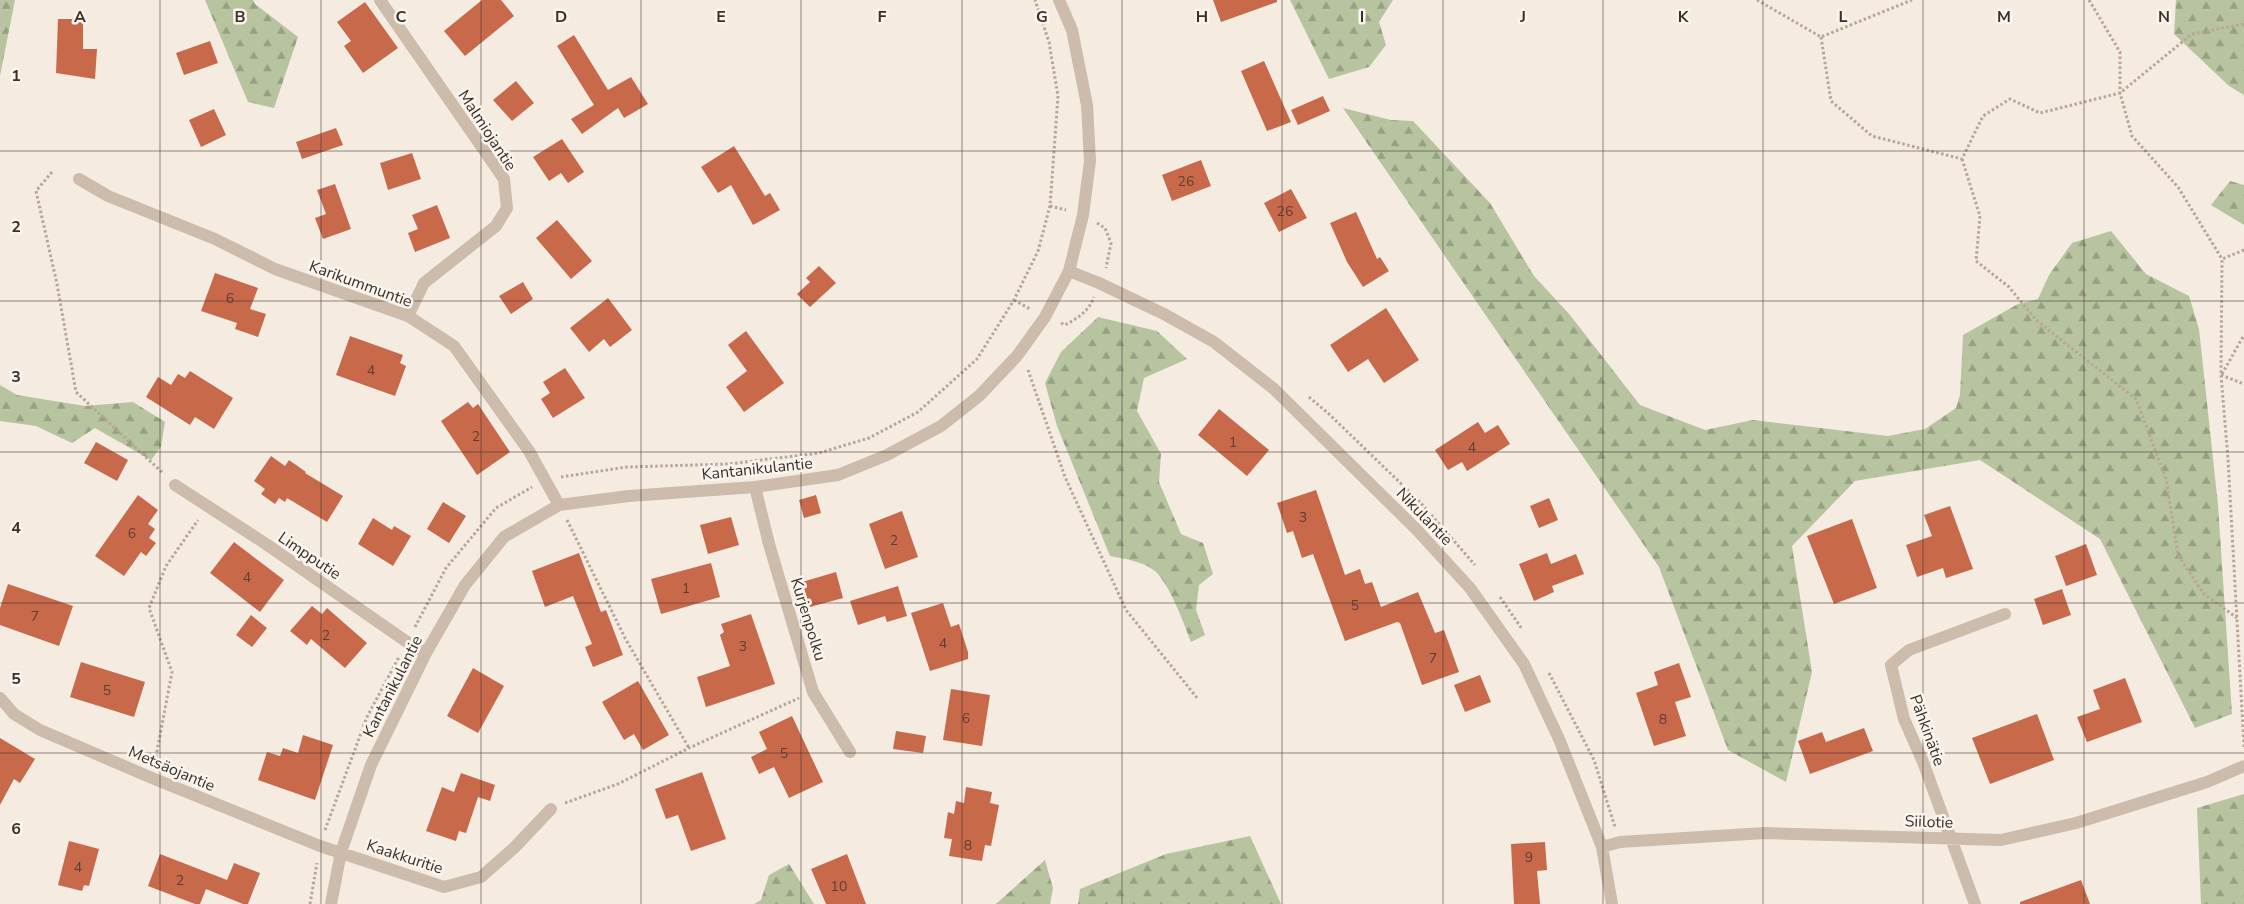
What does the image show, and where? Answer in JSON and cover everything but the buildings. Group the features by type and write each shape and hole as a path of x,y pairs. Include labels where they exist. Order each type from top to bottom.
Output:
{"street":[{"name":"Malmiojantie","path":"380,0 504,179 507,208 496,226 424,283 408,316"},
{"name":"Kantanikulantie","path":"331,904 341,852 371,765 426,653 465,585 504,537 559,505 629,496 755,487 838,475 887,455 941,426 978,396 1021,351 1045,316 1069,271 1082,215 1090,161 1087,105 1072,30 1059,0"},
{"name":"Karikummuntie","path":"79,179 108,196 215,239 275,269 408,316 454,346 529,451 559,505"},
{"name":"Nikulantie","path":"1069,271 1164,314 1214,342 1274,389 1417,530 1470,588 1524,664 1559,739 1602,847 1612,904"},
{"name":"Limpputie","path":"175,485 206,507 266,544 407,642 426,653"},
{"name":"Kurjenpolku","path":"755,487 768,544 813,692 850,752"},
{"name":"Pähkinätie","path":"1951,838 1904,719 1891,665 1909,650 2005,614"},
{"name":"Metsäojantie","path":"0,698 14,714 40,730 152,778 320,846 341,852"},
{"name":"Siilotie","path":"1602,847 1620,842 1765,833 2001,840 2076,823 2207,782 2244,766"},
{"name":"Kaakkuritie","path":"341,852 444,887 481,877 514,848 551,809"},
{"path":"1951,838 1975,904"}],"path":[{"path":"310,904 320,846 367,717 446,568 496,508 546,479 627,467 729,464 818,453 869,438 918,412 977,359 1014,300 1038,251 1050,206 1058,96 1049,42 1035,0"},
{"path":"1757,0 1821,37"},
{"path":"1821,37 1912,0"},
{"path":"2089,0 2120,52 2120,93 2132,136 2178,187 2222,259 2221,375 2244,747"},
{"path":"2237,618 2203,593 2178,555 2166,480 2136,399 2036,320 2009,287 1976,261 1980,216 1962,159 1983,116 2010,99 2040,114 2120,93 2192,34 2244,24"},
{"path":"1821,37 1831,101 1872,136 1962,159"},
{"path":"52,172 36,191 57,284 76,392 175,485"},
{"path":"2222,259 2244,250"},
{"path":"2221,375 2244,335"},
{"path":"1021,351 1065,476 1126,610 1198,699"},
{"path":"2221,375 2244,384"},
{"path":"559,505 591,566 625,638 689,748"},
{"path":"152,778 172,672 150,608 166,566 206,507"},
{"path":"551,809 618,784 689,748 813,692"}],"green space":[{"path":"0,0 15,0 0,76"},
{"path":"205,0 253,0 255,4 298,37 274,108 248,102"},
{"path":"1290,0 1393,0 1379,22 1386,45 1369,67 1329,79"},
{"path":"2176,0 2244,0 2244,95 2229,86 2174,34"},
{"path":"1343,108 1391,120 1413,121 1490,203 1534,276 1570,315 1640,405 1705,430 1753,420 1888,436 1925,429 1956,408 1960,395 1963,335 2018,304 2038,299 2049,275 2072,243 2111,231 2146,274 2189,296 2199,329 2218,505 2232,714 2195,728 2100,539 1980,460 1855,481 1792,546 1812,672 1786,782 1728,750 1659,567"},
{"path":"2230,181 2244,185 2244,225 2211,205"},
{"path":"1098,317 1157,331 1187,359 1144,378 1137,411 1161,454 1159,482 1181,534 1203,543 1213,574 1199,585 1196,610 1205,635 1191,642 1172,597 1158,574 1142,564 1110,556 1057,426 1045,383 1061,352"},
{"path":"0,385 17,395 85,406 133,402 165,422 161,447 151,460 95,428 72,443 36,426 0,421"},
{"path":"2244,794 2244,904 2201,904 2197,808"},
{"path":"1250,836 1281,904 1078,904 1080,889 1166,854"},
{"path":"1045,860 1053,888 1050,904 996,904"},
{"path":"789,864 814,904 754,904 761,900 769,875"}]}
